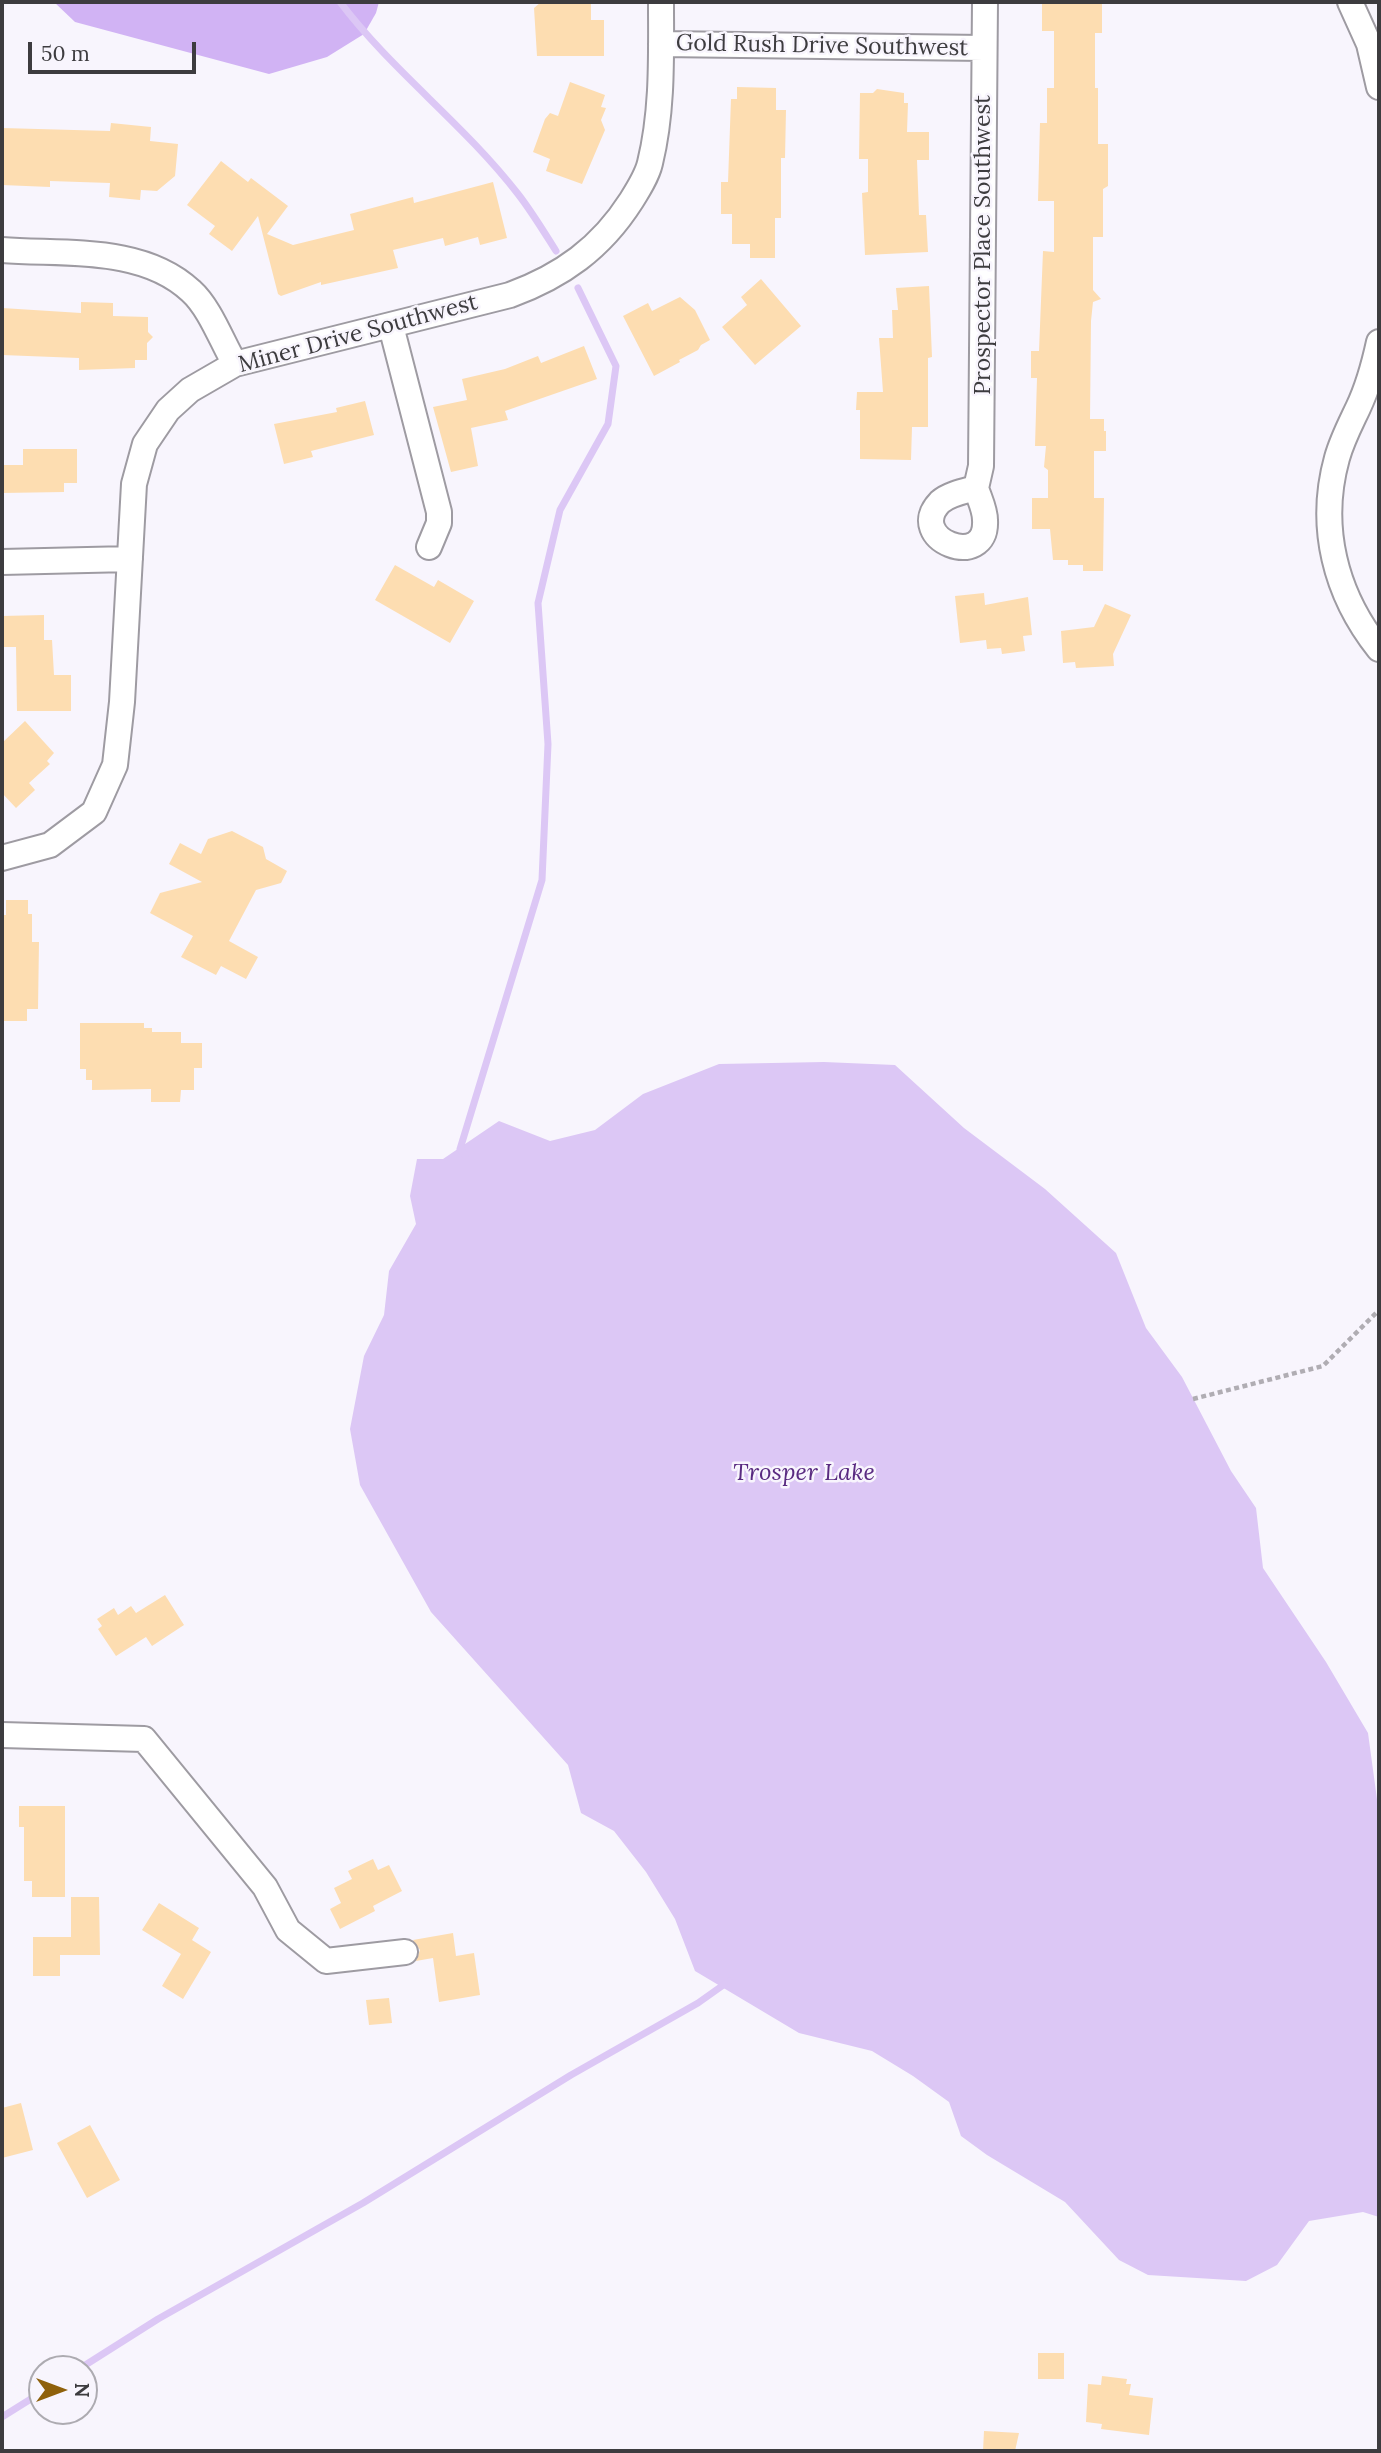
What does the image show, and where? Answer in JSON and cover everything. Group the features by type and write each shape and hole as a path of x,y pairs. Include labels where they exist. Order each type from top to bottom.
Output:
{"street":[{"name":"Miner Drive Southwest","path":"2,858 50,845 94,812 115,765 122,702 134,484 145,444 177,401 234,364 510,295 550,279 599,242 619,220 650,166 659,111 661,2"},
{"name":"Prospector Place Southwest","path":"976,488 981,467 985,2"},
{"path":"1350,2 1370,44 1379,87"},
{"name":"Gold Rush Drive Southwest","path":"661,44 984,48"},
{"path":"2,250 128,258 167,273 193,292 234,364"},
{"path":"391,326 439,512 439,523 429,547"},
{"path":"1379,342 1366,389 1337,457 1329,504 1331,548 1336,570 1357,617 1379,649"},
{"path":"2,562 130,559"},
{"path":"2,1735 144,1739 265,1887 288,1930 326,1961 405,1952"}],"path":[{"path":"1194,1399 1323,1366 1379,1310"}],"shaded area":[{"path":"54,2 379,2 364,34 327,57 269,74 75,22"}],"water":[{"name":"Trosper Lake","path":"824,1062 895,1065 964,1128 1045,1189 1116,1253 1146,1328 1182,1377 1231,1471 1256,1508 1263,1568 1326,1662 1368,1733 1379,1814 1379,2217 1363,2212 1309,2221 1277,2265 1246,2281 1148,2275 1119,2260 1065,2202 987,2155 961,2136 949,2102 913,2076 872,2051 799,2033 695,1971 675,1919 646,1872 614,1831 581,1813 568,1765 431,1612 360,1485 350,1429 364,1356 384,1315 389,1271 416,1224 410,1196 417,1159 443,1159 499,1121 550,1141 595,1130 643,1094 719,1064"}],"building":[{"path":"541,2 591,2 591,20 604,20 604,56 537,56 534,8"},
{"path":"1042,2 1102,2 1102,33 1095,33 1095,88 1098,88 1098,144 1108,144 1108,186 1103,189 1103,237 1093,237 1093,290 1101,299 1093,302 1091,321 1090,419 1104,419 1106,431 1106,451 1094,451 1094,498 1104,498 1103,571 1083,571 1083,565 1068,565 1068,560 1053,560 1050,529 1032,529 1032,498 1048,498 1048,470 1044,467 1046,446 1035,446 1037,378 1031,378 1031,351 1039,351 1043,251 1054,252 1054,201 1038,201 1040,123 1047,123 1047,88 1054,88 1054,31 1042,31"},
{"path":"570,82 605,95 601,107 606,108 601,120 605,130 582,184 546,171 550,159 533,152 545,119 550,113 558,116"},
{"path":"737,87 776,88 776,110 786,110 785,158 781,158 781,218 775,218 775,258 750,258 750,244 732,244 732,214 721,214 721,182 728,182 731,99 737,99"},
{"path":"877,89 904,93 904,103 908,103 907,132 929,132 929,160 917,160 919,215 926,215 928,252 865,255 862,193 868,192 868,159 859,159 860,93 873,93"},
{"path":"111,123 151,127 150,141 178,144 175,176 157,191 141,190 140,200 109,197 110,183 50,181 50,187 2,185 2,128 110,131"},
{"path":"221,161 248,182 251,178 288,206 267,234 293,245 354,230 350,214 413,197 414,203 493,182 507,238 480,245 478,237 445,246 443,238 393,250 398,268 321,285 321,282 281,296 278,294 258,216 232,251 209,234 215,226 187,205"},
{"path":"761,279 801,326 755,365 722,327 747,305 741,297"},
{"path":"929,286 932,357 928,358 928,427 912,427 911,460 860,459 860,410 856,410 857,392 883,392 879,338 893,338 892,310 898,310 896,288"},
{"path":"680,297 695,310 710,340 679,360 680,362 654,376 623,316 648,303 652,311"},
{"path":"81,302 113,303 113,316 148,317 148,332 153,337 147,343 147,360 135,360 135,368 79,370 79,358 2,355 2,308 81,313"},
{"path":"584,346 597,379 505,411 508,420 471,428 478,466 451,472 433,407 467,400 462,379 505,369 538,356 541,363"},
{"path":"365,401 374,435 311,451 313,457 284,464 274,424 337,412 336,408"},
{"path":"23,449 77,449 77,483 64,483 64,492 2,493 2,465 23,465"},
{"path":"395,565 434,587 438,580 474,601 450,643 375,600"},
{"path":"984,593 985,605 1028,597 1032,635 1023,636 1025,651 1002,654 1001,648 987,649 986,640 960,643 955,596"},
{"path":"1105,604 1131,615 1113,654 1114,666 1076,668 1075,662 1063,663 1061,631 1094,627"},
{"path":"44,615 44,640 52,640 54,675 71,675 71,711 17,711 16,647 2,647 2,616"},
{"path":"25,721 54,753 47,761 50,764 29,783 35,790 16,808 2,793 2,743"},
{"path":"232,831 263,847 266,859 287,871 281,883 256,890 229,941 258,957 246,979 221,966 216,975 181,957 193,936 150,913 160,893 202,882 169,864 180,843 201,854 208,839"},
{"path":"6,900 28,900 28,914 32,914 32,942 39,942 38,1009 27,1009 27,1021 2,1021 2,915 6,915"},
{"path":"80,1023 144,1023 144,1028 152,1028 152,1032 181,1032 181,1043 202,1043 202,1068 194,1068 194,1090 181,1090 180,1102 151,1102 151,1089 92,1090 92,1080 86,1080 86,1069 80,1069"},
{"path":"165,1595 184,1625 152,1646 146,1637 116,1656 98,1629 102,1626 97,1619 114,1608 118,1615 131,1606 136,1613"},
{"path":"19,1806 65,1806 65,1897 32,1897 32,1881 24,1881 24,1827 19,1827"},
{"path":"373,1859 378,1870 389,1865 402,1891 373,1906 375,1911 340,1929 330,1909 341,1903 334,1888 352,1879 348,1871"},
{"path":"71,1897 99,1897 100,1955 60,1955 60,1976 33,1976 33,1937 71,1937"},
{"path":"159,1903 199,1928 192,1940 211,1952 183,1999 162,1986 181,1954 142,1930"},
{"path":"453,1933 456,1956 474,1953 480,1995 439,2002 433,1958 416,1961 420,1950 413,1940"},
{"path":"389,1998 392,2023 369,2025 366,2000"},
{"path":"21,2103 33,2150 2,2158 2,2108"},
{"path":"90,2125 120,2180 87,2198 57,2143"},
{"path":"1038,2353 1064,2353 1064,2379 1038,2379"},
{"path":"1102,2376 1127,2379 1126,2384 1131,2384 1129,2395 1153,2398 1149,2435 1101,2429 1102,2424 1086,2422 1088,2384 1101,2385"},
{"path":"984,2431 1019,2433 1015,2451 983,2451"}],"waterway":[{"path":"340,2 382,51 497,168 538,222 556,251"},
{"path":"465,1155 460,1149 542,880 548,744 538,603 560,510 608,424 616,366 578,288"},
{"path":"98,2357 158,2319 363,2203 571,2075 698,2003 729,1981"},
{"path":"2,2417 28,2401"}]}
